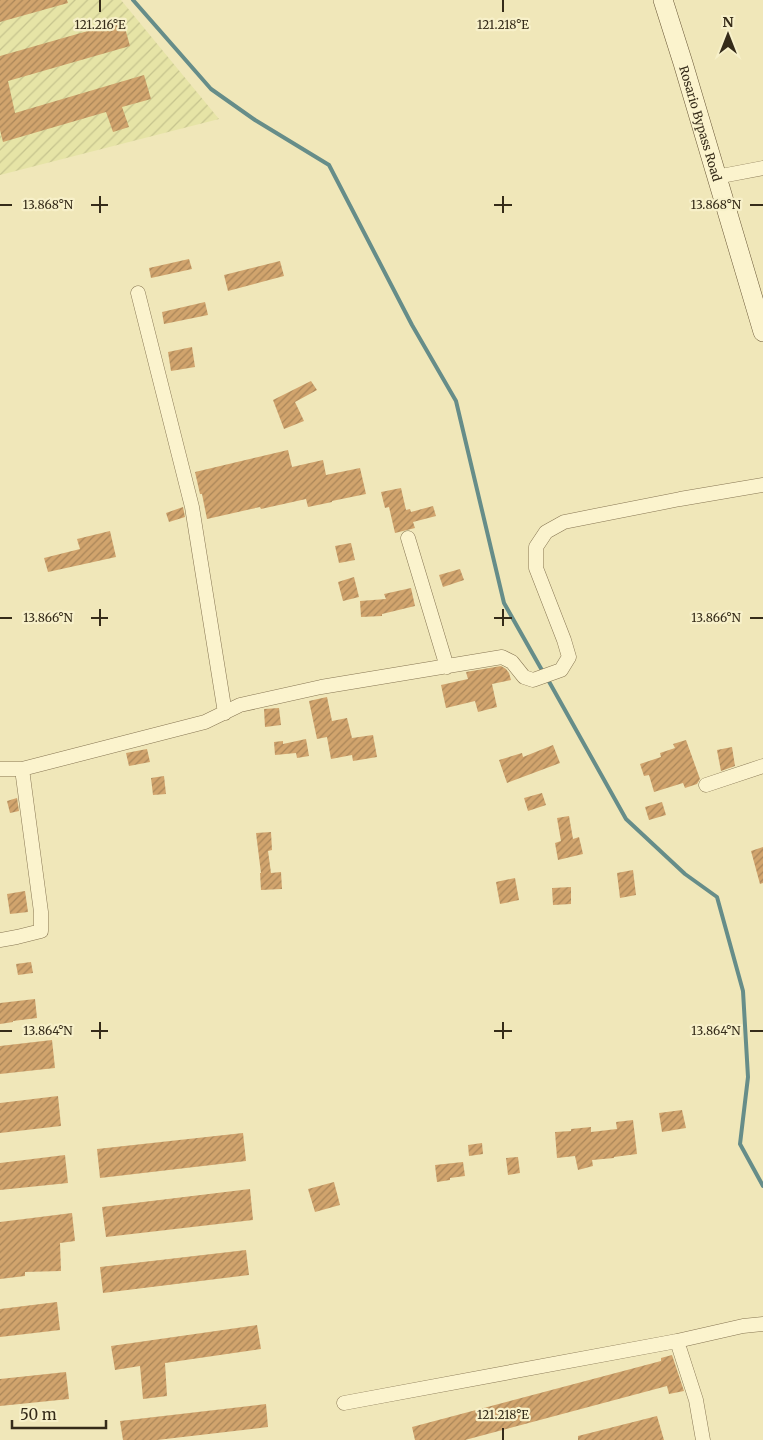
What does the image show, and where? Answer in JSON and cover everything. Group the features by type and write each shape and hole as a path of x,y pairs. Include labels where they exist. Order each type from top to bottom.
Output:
{"main road":[{"name":"Rosario Bypass Road","path":"663,0 762,327"}],"street":[{"path":"716,176 763,168"},
{"path":"138,293 192,507 225,713"},
{"path":"0,769 22,769 205,722 240,706 321,688 502,657 512,662 524,677 533,680 561,670 569,657 536,568 536,547 546,532 564,522 661,502 763,485"},
{"path":"408,538 447,667"},
{"path":"706,784 763,766"},
{"path":"0,940 41,931 42,912 22,769"},
{"path":"344,1403 677,1341 743,1326 763,1324"},
{"path":"677,1341 696,1400 703,1440"}],"shaded area":[{"path":"0,0 121,0 219,119 0,175"}],"building":[{"path":"0,0 67,0 68,3 0,22"},
{"path":"123,21 130,46 8,81 15,113 144,75 151,99 122,107 129,127 113,132 106,112 3,142 0,130 0,56"},
{"path":"189,259 192,269 151,278 149,268"},
{"path":"280,261 284,276 228,291 224,275"},
{"path":"205,302 208,315 164,324 162,312"},
{"path":"192,347 195,367 171,371 168,352"},
{"path":"311,381 317,390 295,402 304,421 284,429 273,400"},
{"path":"288,450 292,467 323,460 326,475 360,468 366,494 308,507 306,499 207,519 195,472"},
{"path":"401,488 406,510 410,509 411,512 433,506 436,516 413,522 415,528 395,533 389,507 385,508 381,492"},
{"path":"183,507 185,517 169,522 166,513"},
{"path":"110,531 116,557 48,572 44,558 80,549 77,539"},
{"path":"351,543 355,560 339,563 335,546"},
{"path":"460,569 464,580 443,587 439,575"},
{"path":"354,577 359,597 343,601 338,582"},
{"path":"411,588 415,606 382,614 382,616 361,617 360,601 386,599 384,594"},
{"path":"501,666 509,673 511,680 492,684 497,707 478,712 475,701 446,708 441,685 468,679 466,672"},
{"path":"327,697 332,721 347,718 352,738 373,735 377,757 353,761 352,755 331,759 327,737 317,739 309,701"},
{"path":"279,708 281,725 265,727 264,709"},
{"path":"306,739 309,756 297,758 296,753 275,755 274,742 283,741 283,744"},
{"path":"686,740 700,779 697,784 685,788 683,783 654,792 649,775 644,776 640,764 661,757 660,753 675,748 673,744"},
{"path":"553,745 560,763 507,783 499,760 522,753 523,757"},
{"path":"732,747 735,766 721,771 717,750"},
{"path":"147,749 150,762 129,766 126,753"},
{"path":"164,776 166,794 153,795 151,778"},
{"path":"542,793 546,805 528,811 524,798"},
{"path":"17,798 19,811 10,813 7,801"},
{"path":"662,802 666,815 649,820 645,807"},
{"path":"569,816 573,839 579,837 583,854 558,860 555,843 561,841 557,818"},
{"path":"271,832 272,850 268,851 271,873 281,872 282,889 261,890 256,833"},
{"path":"763,847 763,883 760,884 751,851"},
{"path":"633,870 636,895 620,898 617,873"},
{"path":"515,878 519,900 500,904 496,882"},
{"path":"571,887 571,904 553,905 552,888"},
{"path":"25,891 28,912 10,914 7,894"},
{"path":"31,962 33,973 18,975 16,964"},
{"path":"35,999 37,1018 0,1024 0,1003"},
{"path":"52,1040 55,1068 0,1074 0,1046"},
{"path":"58,1096 61,1126 0,1133 0,1103"},
{"path":"682,1110 686,1128 662,1132 659,1113"},
{"path":"633,1120 637,1154 592,1160 593,1166 578,1170 575,1156 557,1158 555,1132 591,1127 591,1132 617,1129 616,1122"},
{"path":"243,1133 246,1161 100,1178 97,1149"},
{"path":"482,1143 483,1154 469,1156 468,1145"},
{"path":"65,1155 68,1183 0,1190 0,1163"},
{"path":"518,1157 520,1173 508,1175 506,1158"},
{"path":"463,1162 465,1176 437,1182 435,1165"},
{"path":"334,1182 340,1205 315,1212 308,1189"},
{"path":"250,1189 253,1220 106,1237 102,1207"},
{"path":"72,1213 75,1241 60,1243 61,1271 25,1272 25,1276 0,1279 0,1222"},
{"path":"246,1250 249,1275 103,1293 100,1267"},
{"path":"57,1302 60,1330 0,1337 0,1309"},
{"path":"257,1325 261,1349 165,1363 167,1396 143,1399 140,1366 115,1370 111,1346"},
{"path":"672,1355 684,1391 669,1394 667,1386 465,1440 415,1440 412,1427 661,1361 661,1358"},
{"path":"66,1372 69,1399 0,1406 0,1379"},
{"path":"266,1404 268,1427 157,1440 123,1440 120,1421"},
{"path":"657,1416 664,1440 578,1440 578,1436"}],"waterway":[{"path":"133,0 211,89 255,120 329,165 412,325 456,401 504,603 543,672"},
{"path":"547,678 626,819 685,874 717,897 743,991 748,1077 740,1144 763,1186"}]}
